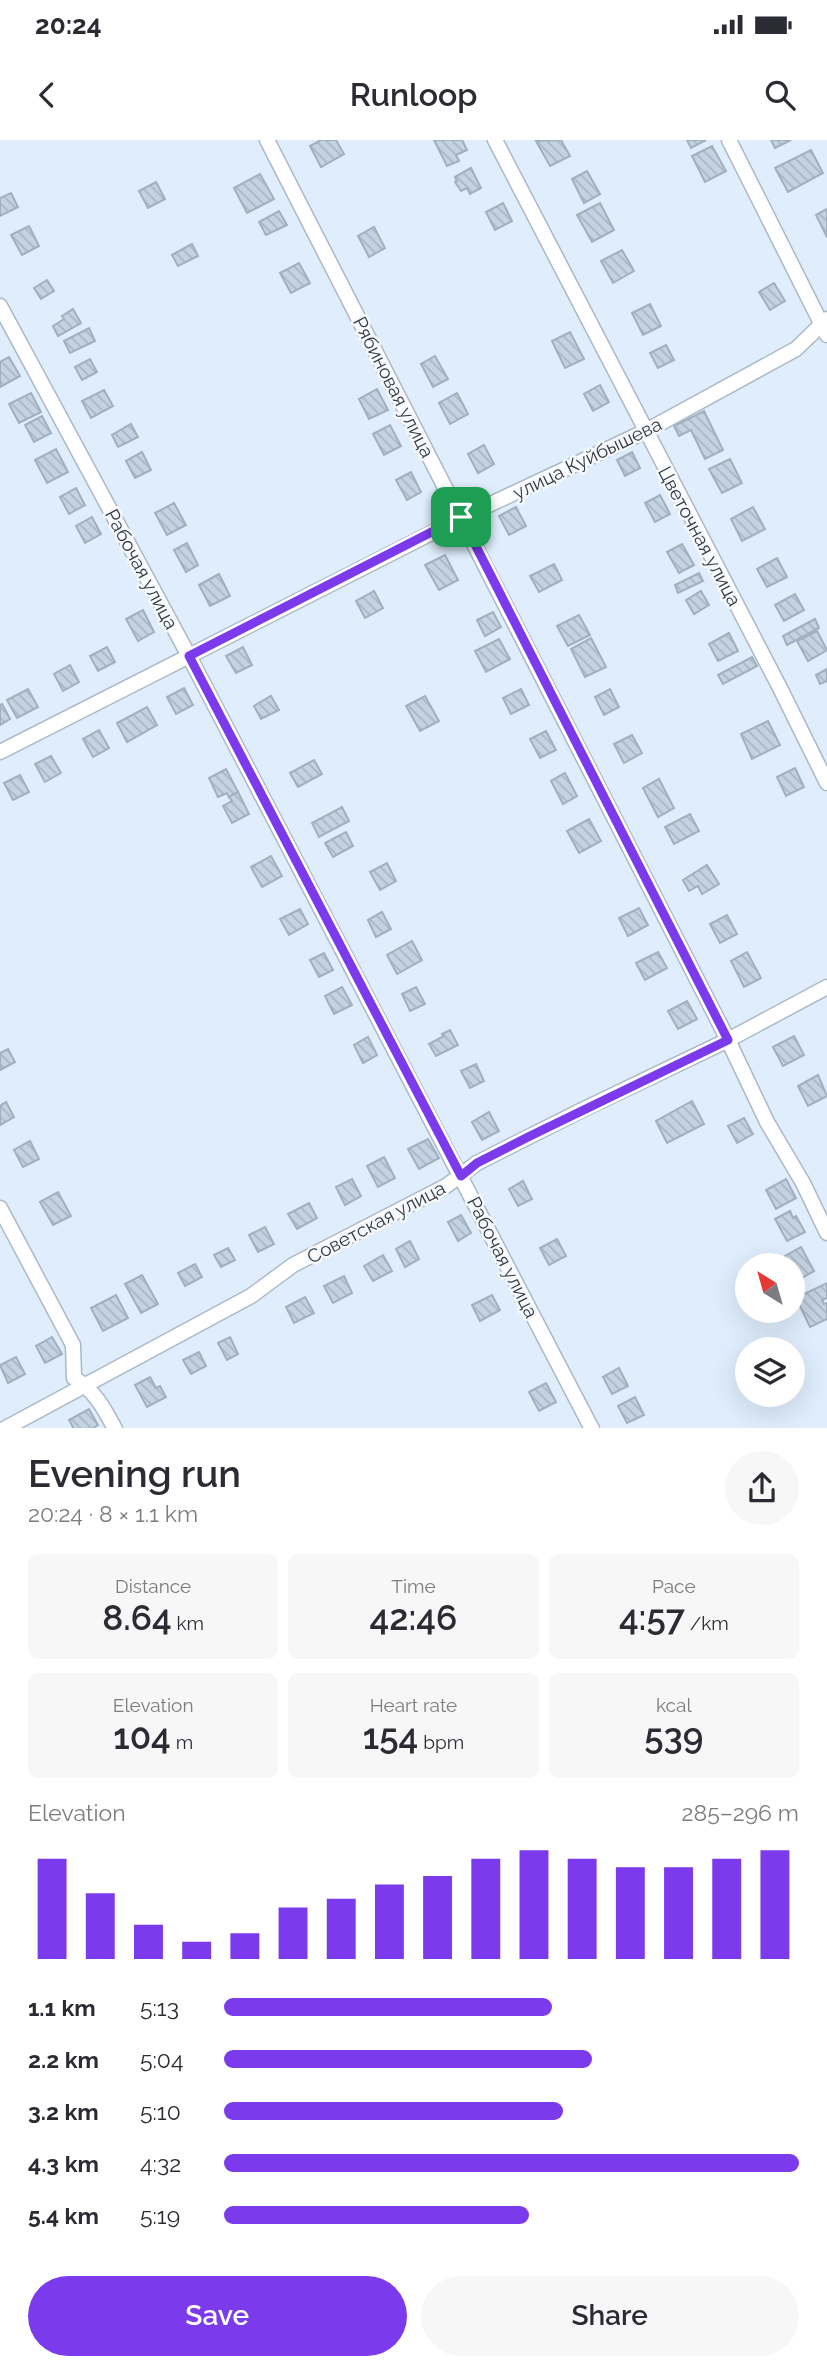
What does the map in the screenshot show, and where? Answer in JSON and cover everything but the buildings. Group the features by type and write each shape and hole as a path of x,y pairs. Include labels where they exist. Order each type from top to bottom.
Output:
{"street":[{"name":"Рябиновая улица","path":"267,140 728,1040 767,1122 803,1183 827,1233"},
{"name":"Цветочная улица","path":"495,140 827,783"},
{"path":"729,140 825,327"},
{"name":"Рабочая улица","path":"0,306 189,656 591,1428"},
{"name":"улица Куйбышева","path":"0,752 461,517 646,431 796,349 825,327"},
{"name":"Советская улица","path":"6,1428 251,1296 293,1265 461,1176 488,1157 728,1040 827,987"},
{"path":"0,1208 73,1345 74,1378 85,1385 103,1405 114,1428"}],"route":[{"path":"461,517 728,1040 528,1137 477,1163 461,1176 189,656 461,517"}]}
